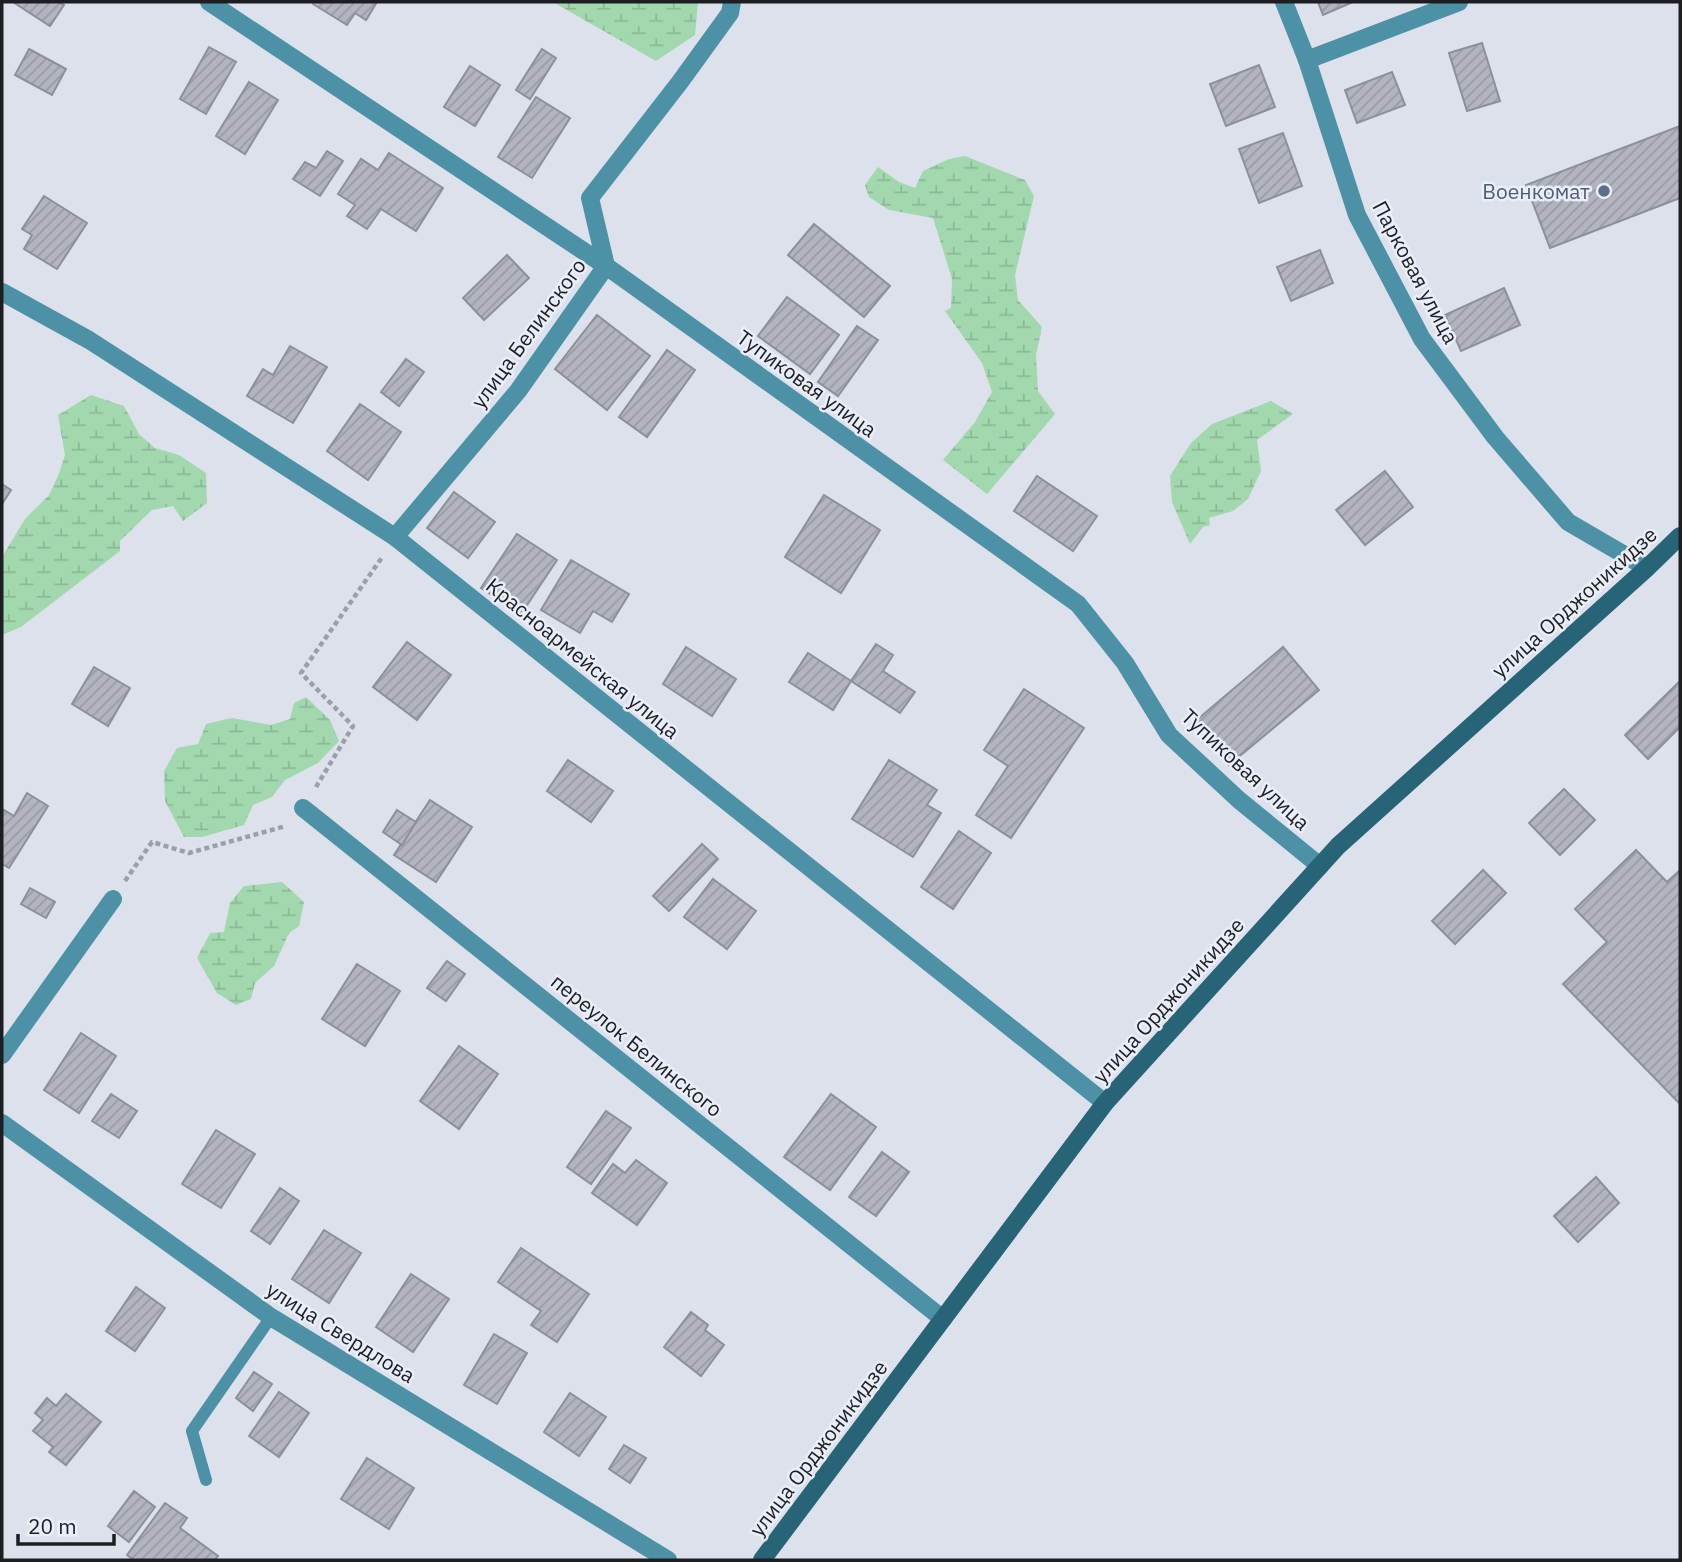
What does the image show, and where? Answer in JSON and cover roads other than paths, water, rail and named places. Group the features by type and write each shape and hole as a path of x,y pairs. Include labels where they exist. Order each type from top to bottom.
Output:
{"main road":[{"name":"улица Орджоникидзе","path":"762,1560 1105,1104 1338,846 1680,536"}],"street":[{"name":"Тупиковая улица","path":"209,2 606,266 1078,604 1125,663 1170,735 1239,800 1320,866"},
{"name":"улица Белинского","path":"395,537 518,391 606,266 590,198 723,23 730,13 732,2"},
{"name":"Парковая улица","path":"1284,2 1307,60 1357,215 1422,340 1495,437 1568,523 1647,568"},
{"path":"1307,60 1459,2"},
{"name":"Красноармейская улица","path":"2,292 89,340 395,537 1105,1104"},
{"name":"переулок Белинского","path":"303,808 943,1319"},
{"path":"2,1055 113,899"},
{"name":"улица Свердлова","path":"2,1123 271,1317 668,1560"}],"lane":[{"path":"206,1480 192,1431 271,1317"}],"place":[{"name":"Военкомат","path":"1604,191"}]}
